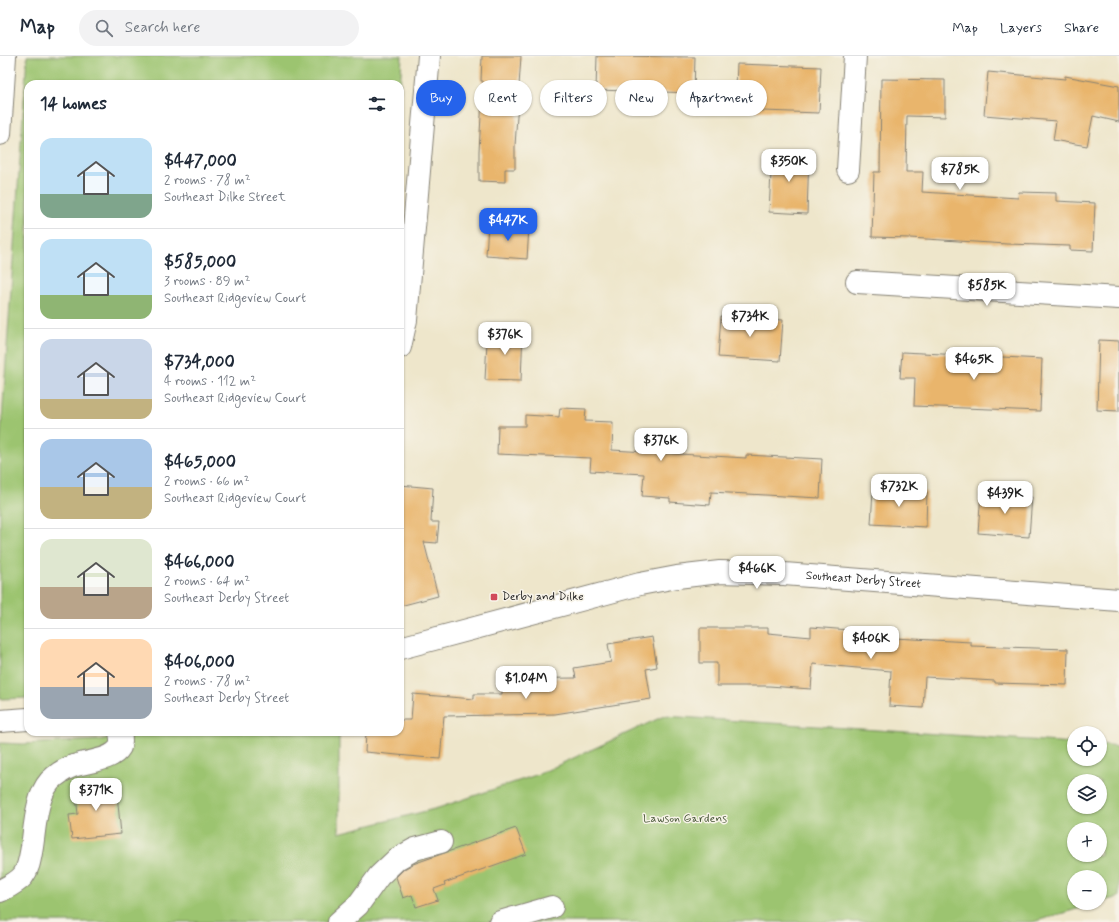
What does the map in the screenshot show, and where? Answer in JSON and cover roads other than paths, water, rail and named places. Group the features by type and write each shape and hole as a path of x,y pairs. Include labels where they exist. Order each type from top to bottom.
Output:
{"street":[{"path":"0,134 5,56"},
{"path":"404,329 429,56"},
{"path":"848,170 855,56"},
{"path":"857,282 1119,298"},
{"name":"Southeast Derby Street","path":"404,647 640,584 677,576 720,572 784,574 1119,600"},
{"path":"0,721 24,720"},
{"path":"0,891 12,886 22,877 28,867 36,815 42,793 50,780 73,766 104,759 115,752 120,746 120,736"},
{"path":"339,922 358,905 379,876 397,859 415,849 441,842"},
{"path":"500,922 552,907"}],"place":[{"name":"Derby and Dilke","path":"494,597"}],"park label":[{"name":"Lawson Gardens","path":"685,819"}]}
